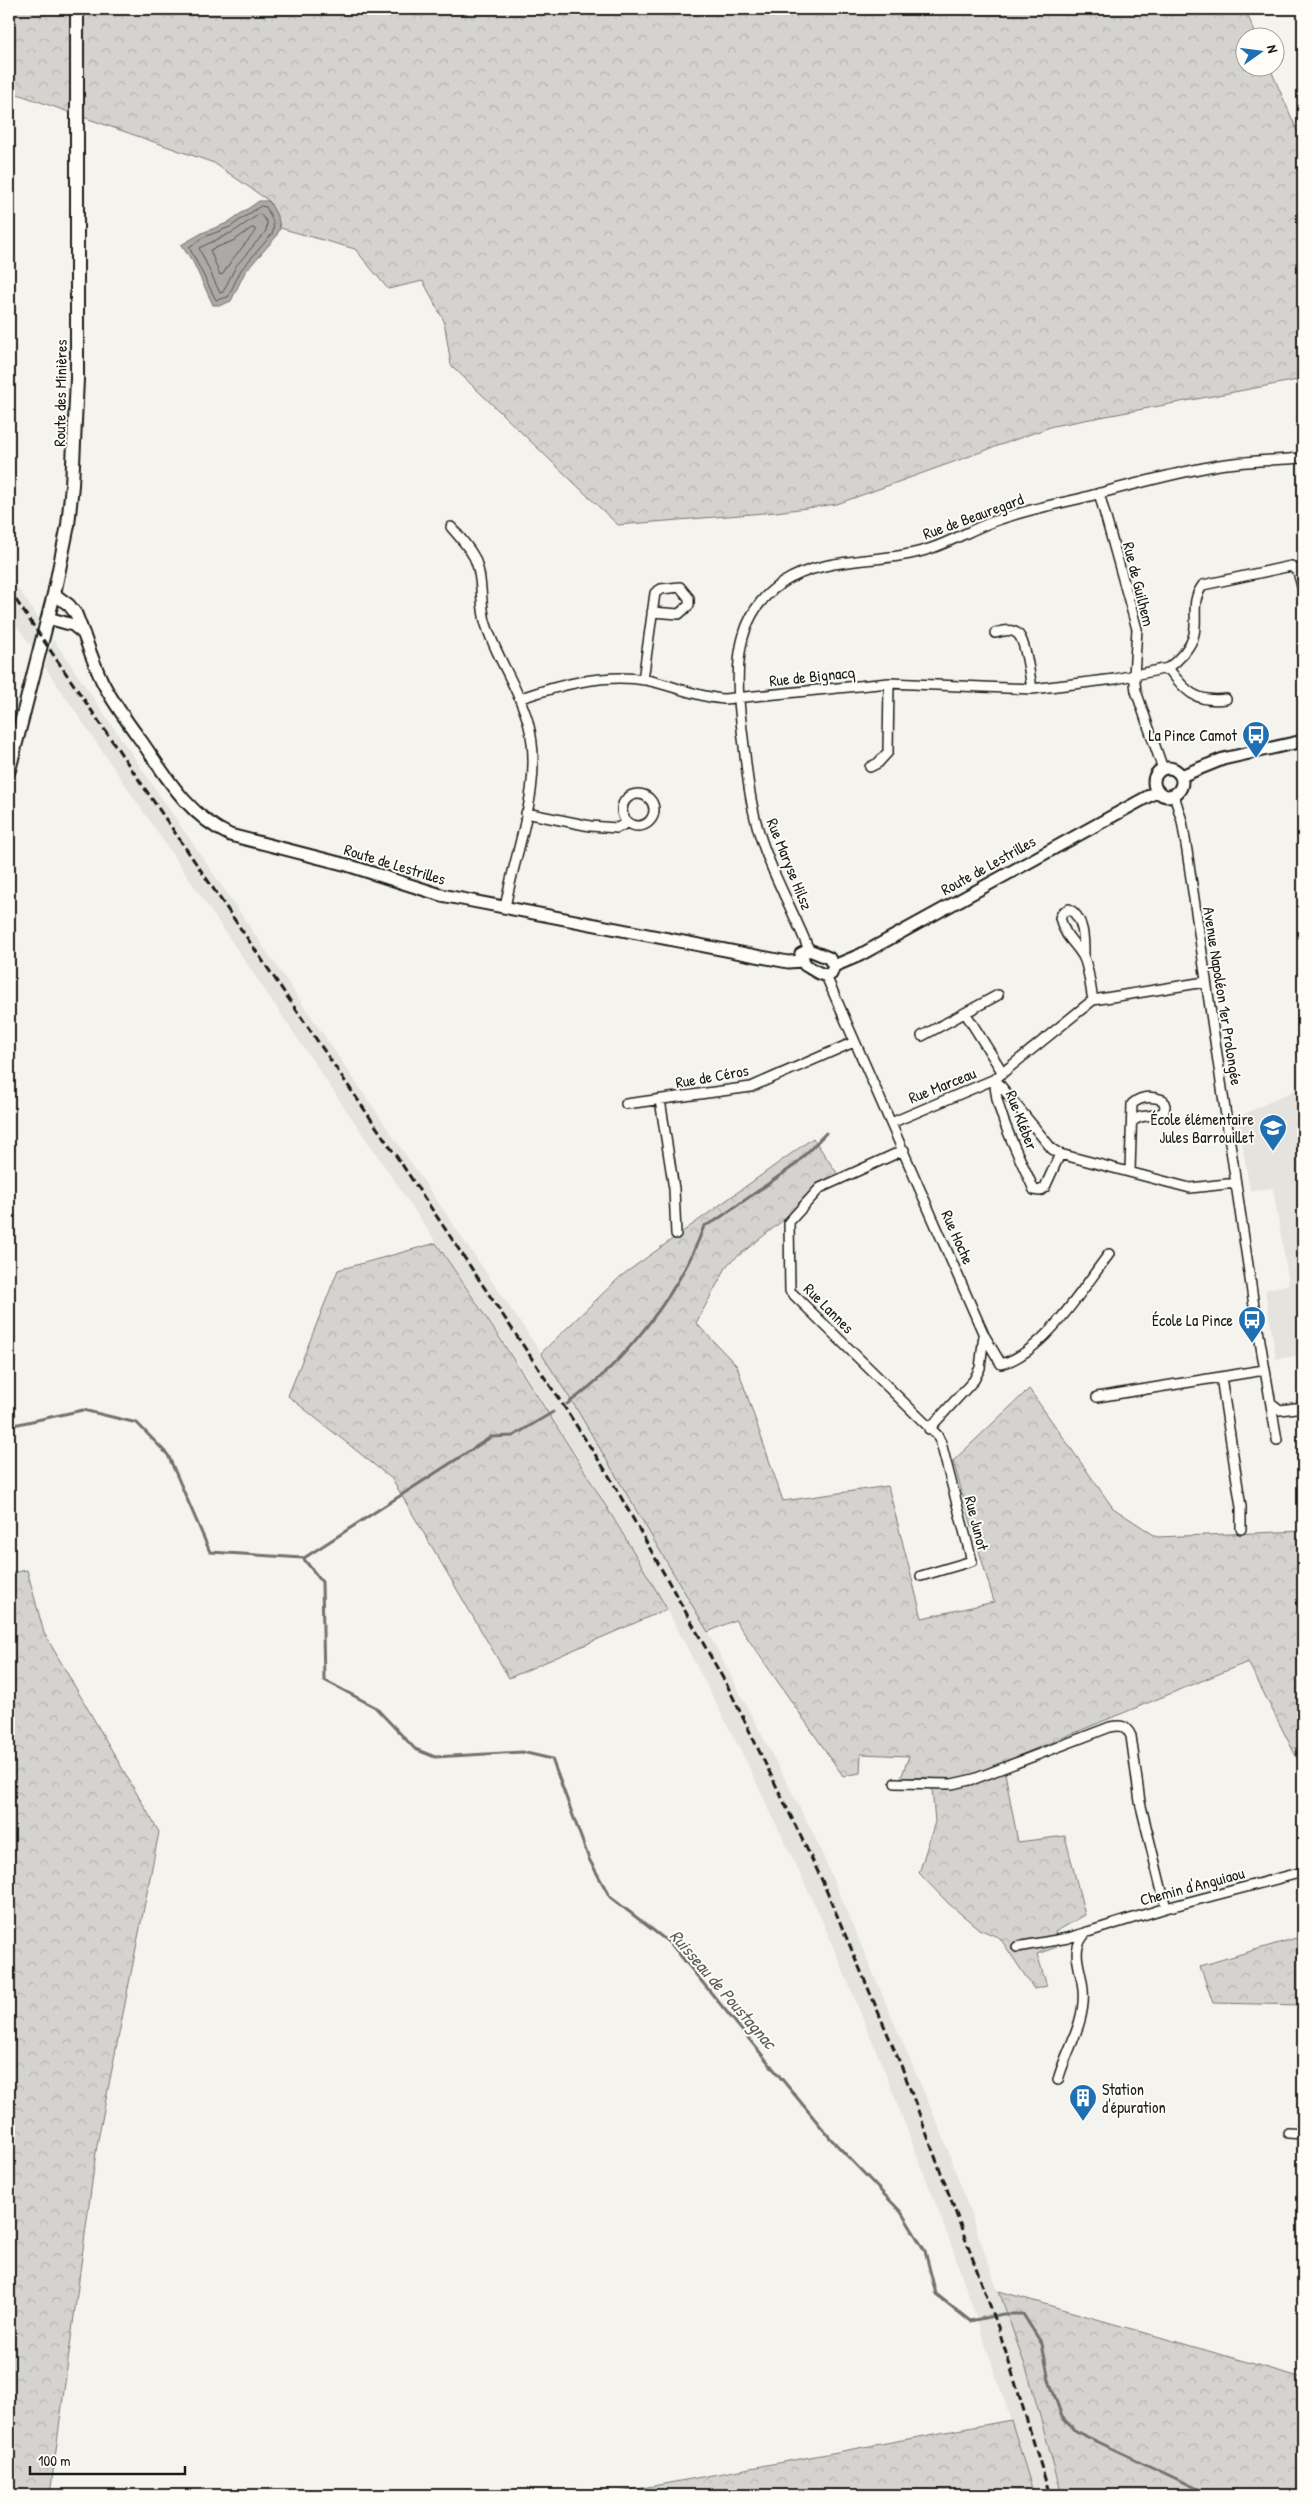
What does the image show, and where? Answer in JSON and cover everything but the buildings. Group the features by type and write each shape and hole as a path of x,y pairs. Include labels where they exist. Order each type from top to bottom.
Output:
{"main road":[{"name":"Route des Minières","path":"9,770 54,594 68,524 75,450 78,9"}],"street":[{"name":"Rue de Beauregard","path":"738,698 737,670 745,630 755,610 782,583 802,572 822,566 911,554 931,548 993,521 1099,493 1219,465 1303,458"},
{"name":"Rue de Guilhem","path":"1099,493 1137,629 1134,676 1136,691 1162,770"},
{"path":"451,527 474,558 490,636 521,698 532,745 532,776 526,813 505,908"},
{"path":"1226,698 1208,701 1198,697 1183,688 1168,668 1178,661 1194,636 1196,595 1203,585 1291,566 1298,572 1303,590"},
{"name":"Route de Lestrilles","path":"54,594 69,605 76,614 103,682 120,711 174,789 191,810 211,826 230,835 347,865 441,895 788,962 802,961"},
{"path":"643,680 652,612"},
{"path":"48,618 73,625 84,634"},
{"path":"994,633 1008,630 1018,635 1023,645 1032,690"},
{"name":"Rue de Bignacq","path":"521,698 557,686 589,680 643,680 674,686 708,698 738,698 889,683 1032,690 1134,676 1168,668"},
{"path":"870,767 878,764 888,752 889,683"},
{"name":"Rue Maryse Hilsz","path":"738,698 749,784 758,830 809,950"},
{"path":"1181,776 1224,759 1303,741"},
{"path":"1162,770 1175,770 1181,776 1180,789 1174,795 1163,795 1158,791 1154,782 1158,772 1162,770"},
{"name":"Route de Lestrilles","path":"834,966 860,955 1158,791"},
{"name":"Avenue Napoléon 1er Prolongée","path":"1174,795 1185,836 1205,982 1264,1370 1277,1440"},
{"path":"526,813 617,828 628,823"},
{"path":"1084,958 1070,942 1063,928 1060,918 1063,912 1069,909 1075,912 1083,933 1084,958 1093,1000"},
{"path":"809,950 829,958 834,966 834,971 826,976 805,965 802,961 802,954 809,950"},
{"name":"Rue Hoche","path":"826,976 984,1335 1001,1364 1015,1361 1048,1332 1109,1254"},
{"name":"Rue Marceau","path":"891,1123 995,1079 1093,1000 1205,982"},
{"path":"922,1036 966,1014 998,995"},
{"name":"Rue Marceau","path":"966,1014 1003,1073"},
{"name":"Rue de Céros","path":"626,1104 751,1087 854,1042"},
{"name":"Rue Kléber","path":"995,1079 1052,1149 1060,1154 1190,1188 1236,1183"},
{"name":"Rue Kléber","path":"995,1079 994,1092 999,1108 1034,1190 1040,1191 1045,1187 1060,1154"},
{"path":"660,1100 674,1189 676,1234"},
{"path":"1130,1171 1132,1122"},
{"name":"Rue Lannes","path":"904,1150 820,1188 789,1222 790,1290 929,1428 941,1443"},
{"path":"929,1428 974,1380 980,1368 984,1335"},
{"path":"1097,1397 1264,1370"},
{"path":"1221,1377 1241,1507 1241,1529"},
{"path":"1271,1403 1280,1410 1303,1407"},
{"name":"Rue Junot","path":"921,1576 972,1561 941,1443"},
{"path":"896,1783 952,1784 974,1779 1110,1727 1121,1725 1127,1728 1131,1736 1140,1802 1166,1908"},
{"name":"Chemin d'Anguiaou","path":"1017,1947 1068,1938 1166,1908 1303,1872"},
{"path":"1058,2080 1062,2065 1076,2036 1082,2010 1084,1991 1076,1949 1081,1938 1090,1930"},
{"path":"1288,2133 1303,2134"}],"shaded area":[{"path":"9,575 41,622 34,650 9,615"},
{"path":"53,639 541,1353 576,1408 708,1632 814,1835 944,2139 1029,2377 1062,2495 1034,2495 1011,2420 950,2241 883,2067 822,1920 746,1761 667,1609 605,1502 521,1367 45,667"},
{"name":"École élémentaire Jules Barrouillet","path":"1295,1090 1303,1091 1303,1355 1276,1359 1265,1290 1289,1284 1273,1188 1250,1191 1238,1117"}],"green space":[{"path":"9,9 1245,9 1253,28 1234,28 1234,78 1274,78 1303,144 1303,379 1053,426 837,504 776,512 618,525 451,365 444,321 423,281 388,289 355,249 280,228 278,218 269,201 214,163 9,91"},
{"path":"813,1138 839,1176 728,1264 696,1323 737,1366 783,1501 888,1486 922,1618 994,1602 953,1461 1029,1389 1113,1508 1157,1537 1303,1531 1303,1770 1248,1662 1003,1762 1018,1842 1065,1836 1085,1915 1055,1932 1057,1947 1037,1954 1047,1986 1034,1989 1000,1938 979,1929 949,1904 919,1873 935,1822 931,1777 901,1778 909,1756 861,1754 860,1773 843,1776 735,1620 708,1632 576,1408 541,1353 621,1276"},
{"path":"436,1243 497,1333 555,1424 667,1609 509,1678 392,1479 288,1396 338,1270"},
{"path":"27,1570 44,1633 159,1832 97,2145 50,2495 9,2495 9,1573"},
{"path":"1303,1936 1303,2005 1213,2003 1200,1966"},
{"path":"999,2291 1303,2378 1303,2495 1062,2495 1029,2377"},
{"path":"1011,2420 1034,2495 604,2495"}],"water":[{"path":"259,201 269,201 278,218 280,228 276,237 245,272 231,301 222,305 213,305 193,262 181,245 202,233 227,223"}],"waterway":[{"path":"567,1404 588,1388 609,1368 648,1324 681,1276 704,1226 715,1221 795,1165 826,1133"},
{"name":"Ruisseau de Poustagnac","path":"9,1426 83,1410 137,1423 168,1455 210,1552 303,1558 322,1582 324,1680 375,1707 415,1749 435,1757 522,1752 552,1759 589,1859 610,1897 671,1944 831,2139 901,2212 925,2251 936,2294 970,2321 1003,2314 1023,2314 1042,2344 1049,2380 1062,2417 1075,2431 1211,2495"},
{"path":"304,1558 491,1437 513,1436 553,1412"}],"railway":[{"path":"9,590 401,1163 567,1411 609,1476 729,1689 821,1878 903,2070 998,2327 1050,2495"}],"place":[{"name":"La Pince Camot","path":"1256,759"},
{"name":"École élémentaire Jules Barrouillet","path":"1273,1152"},
{"name":"École La Pince","path":"1252,1344"},
{"name":"Station d'épuration","path":"1083,2122"}]}
